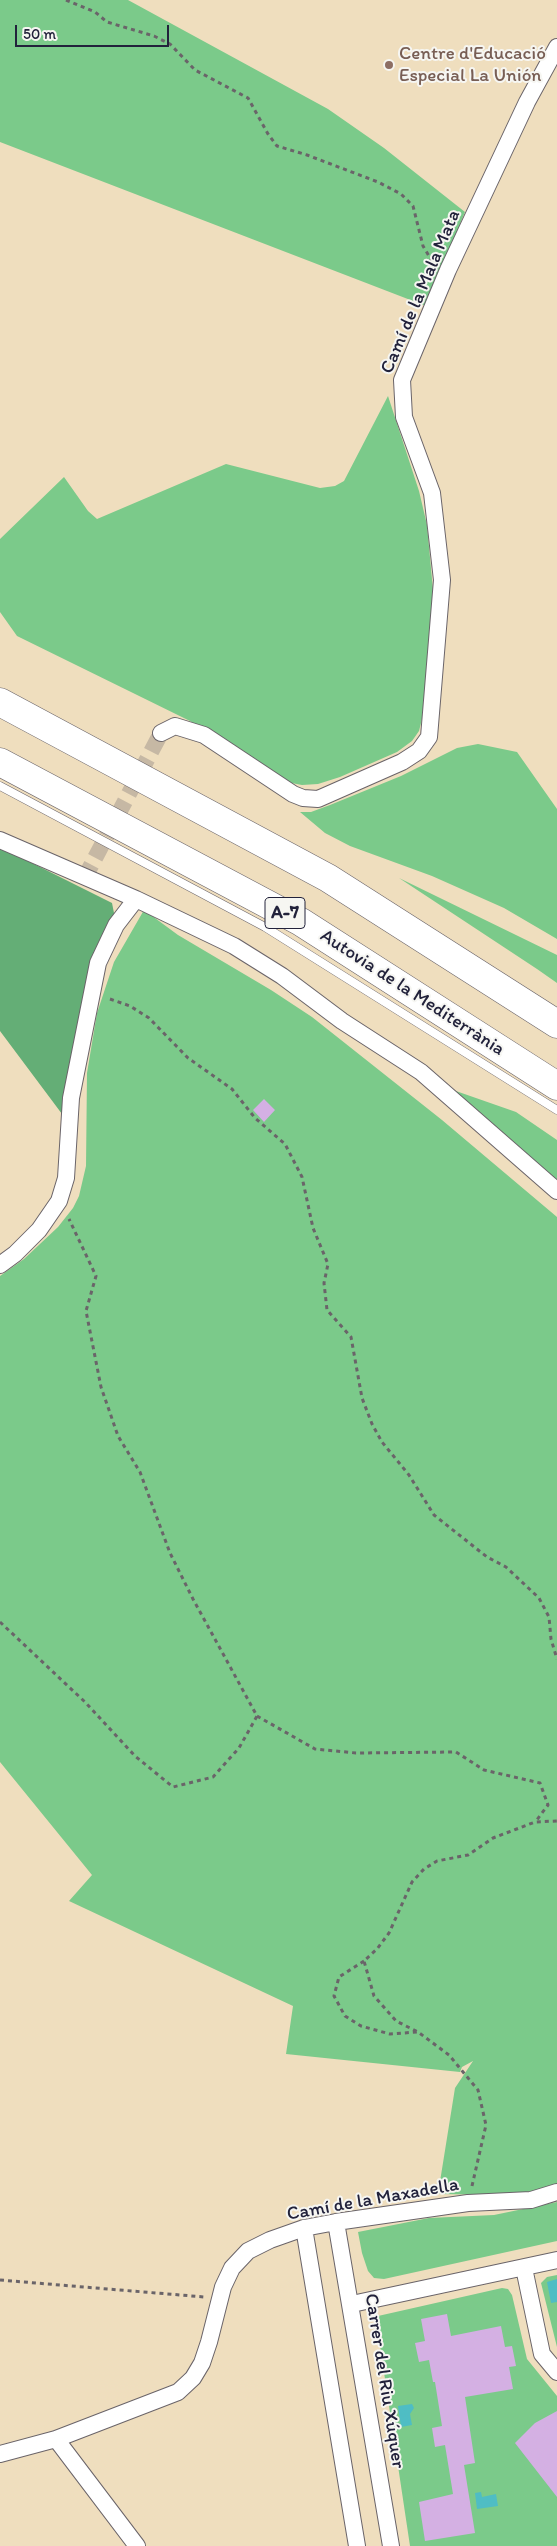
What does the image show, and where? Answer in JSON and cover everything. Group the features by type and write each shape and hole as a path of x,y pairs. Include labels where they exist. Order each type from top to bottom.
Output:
{"highway":[{"path":"0,702 328,878 557,1024"},
{"name":"Autovia de la Mediterrània","path":"0,762 301,922 557,1086"}],"street":[{"name":"Camí de la Mala Mata","path":"161,733 175,726 204,735 293,794 303,798 318,799 402,762 419,751 429,737 442,580 432,493 404,417 402,380 448,270 527,102 557,47"},
{"path":"0,840 136,899 234,946 282,976 342,1021 420,1072 557,1191"},
{"path":"0,1265 15,1254 39,1230 59,1201 66,1178 71,1098 98,963 116,925 136,899"},
{"name":"Camí de la Maxadella","path":"0,2454 56,2440 178,2392 193,2378 202,2363 210,2342 220,2298 232,2268 248,2251 304,2228 468,2204 531,2200 557,2192"},
{"name":"Carrer del Riu Xúquer","path":"336,2222 352,2304 391,2546"},
{"path":"304,2228 357,2546"},
{"path":"352,2304 557,2260"},
{"path":"524,2268 542,2354 557,2372"},
{"path":"56,2440 137,2546"}],"lane":[{"path":"49,718 189,803"},
{"path":"0,786 265,927 557,1110"}],"path":[{"path":"66,0 95,12 107,22 170,44 195,70 248,98 277,146 307,154 378,182 401,194 413,206 423,246 431,261 448,270"},
{"path":"91,995 130,1006 148,1018 188,1058 232,1089 255,1118 285,1144 302,1177 313,1228 328,1264 324,1284 327,1310 351,1337 362,1398 372,1424 382,1442 408,1475 434,1515 487,1558 506,1567 539,1598 549,1617 551,1640 557,1660"},
{"path":"59,1201 96,1276 86,1310 101,1387 118,1436 140,1472 170,1553 192,1599 257,1716 314,1749 356,1753 456,1752 484,1770 540,1783 548,1805 535,1822"},
{"path":"0,1622 85,1702 135,1756 173,1787 213,1777 240,1748 257,1716"},
{"path":"418,2032 390,2034 361,2026 345,2016 334,1996 339,1977 364,1961 389,1934 412,1882 424,1869 437,1861 468,1855 493,1838 535,1822 557,1821"},
{"path":"364,1961 374,1996 396,2021 418,2032 449,2055 478,2090 486,2125 468,2204"},
{"path":"0,2280 220,2298"}],"green space":[{"path":"0,0 128,0 328,109 384,148 465,212 426,306 0,142"},
{"path":"388,396 419,491 427,525 433,590 430,659 423,715 419,731 412,741 397,752 340,777 318,784 302,785 286,782 269,774 190,721 17,636 0,612 0,539 64,477 88,511 97,519 226,464 320,488 335,486 344,481"},
{"path":"478,744 517,752 557,809 557,939 504,908 432,876 350,846 325,833 300,812 311,812 330,805 401,776 457,748"},
{"path":"0,847 112,903 115,918 93,957 62,1114 0,1031"},
{"path":"399,878 557,955 557,983 537,969"},
{"path":"144,910 178,935 271,990 312,1017 442,1120 557,1217 557,2188 503,2195 438,2194 455,2088 473,2061 462,2067 460,2072 286,2054 293,2006 69,1901 92,1875 0,1762 0,1276 24,1259 58,1227 73,1208 79,1196 86,1166 87,1073 97,1013 114,962"},
{"path":"433,1083 516,1112 557,1140 557,1181"},
{"path":"557,2202 557,2241 384,2279 374,2278 368,2271 362,2253 358,2232 429,2218 494,2215"},
{"path":"557,2275 557,2347 541,2283 547,2277"},
{"path":"502,2288 508,2289 512,2295 527,2359 557,2396 557,2546 410,2546 376,2319 378,2316"}],"water":[{"path":"557,2279 557,2302 551,2303 547,2282"},
{"path":"412,2404 414,2408 410,2414 412,2425 401,2427 398,2406"},
{"path":"481,2492 482,2497 496,2494 498,2506 477,2509 475,2493"}],"building":[{"path":"264,1099 275,1110 264,1122 253,1110"},
{"path":"447,2314 451,2336 501,2326 505,2347 512,2346 516,2366 509,2367 513,2389 465,2397 475,2463 464,2465 475,2533 425,2541 419,2502 453,2494 445,2445 435,2447 432,2428 442,2426 435,2382 433,2382 429,2360 419,2362 415,2343 425,2341 421,2319"},
{"path":"557,2411 557,2497 515,2443 535,2423"}],"tunnel":[{"path":"84,879 161,733"}],"place":[{"name":"Centre d'Educació Especial La Unión","path":"389,65"}]}
